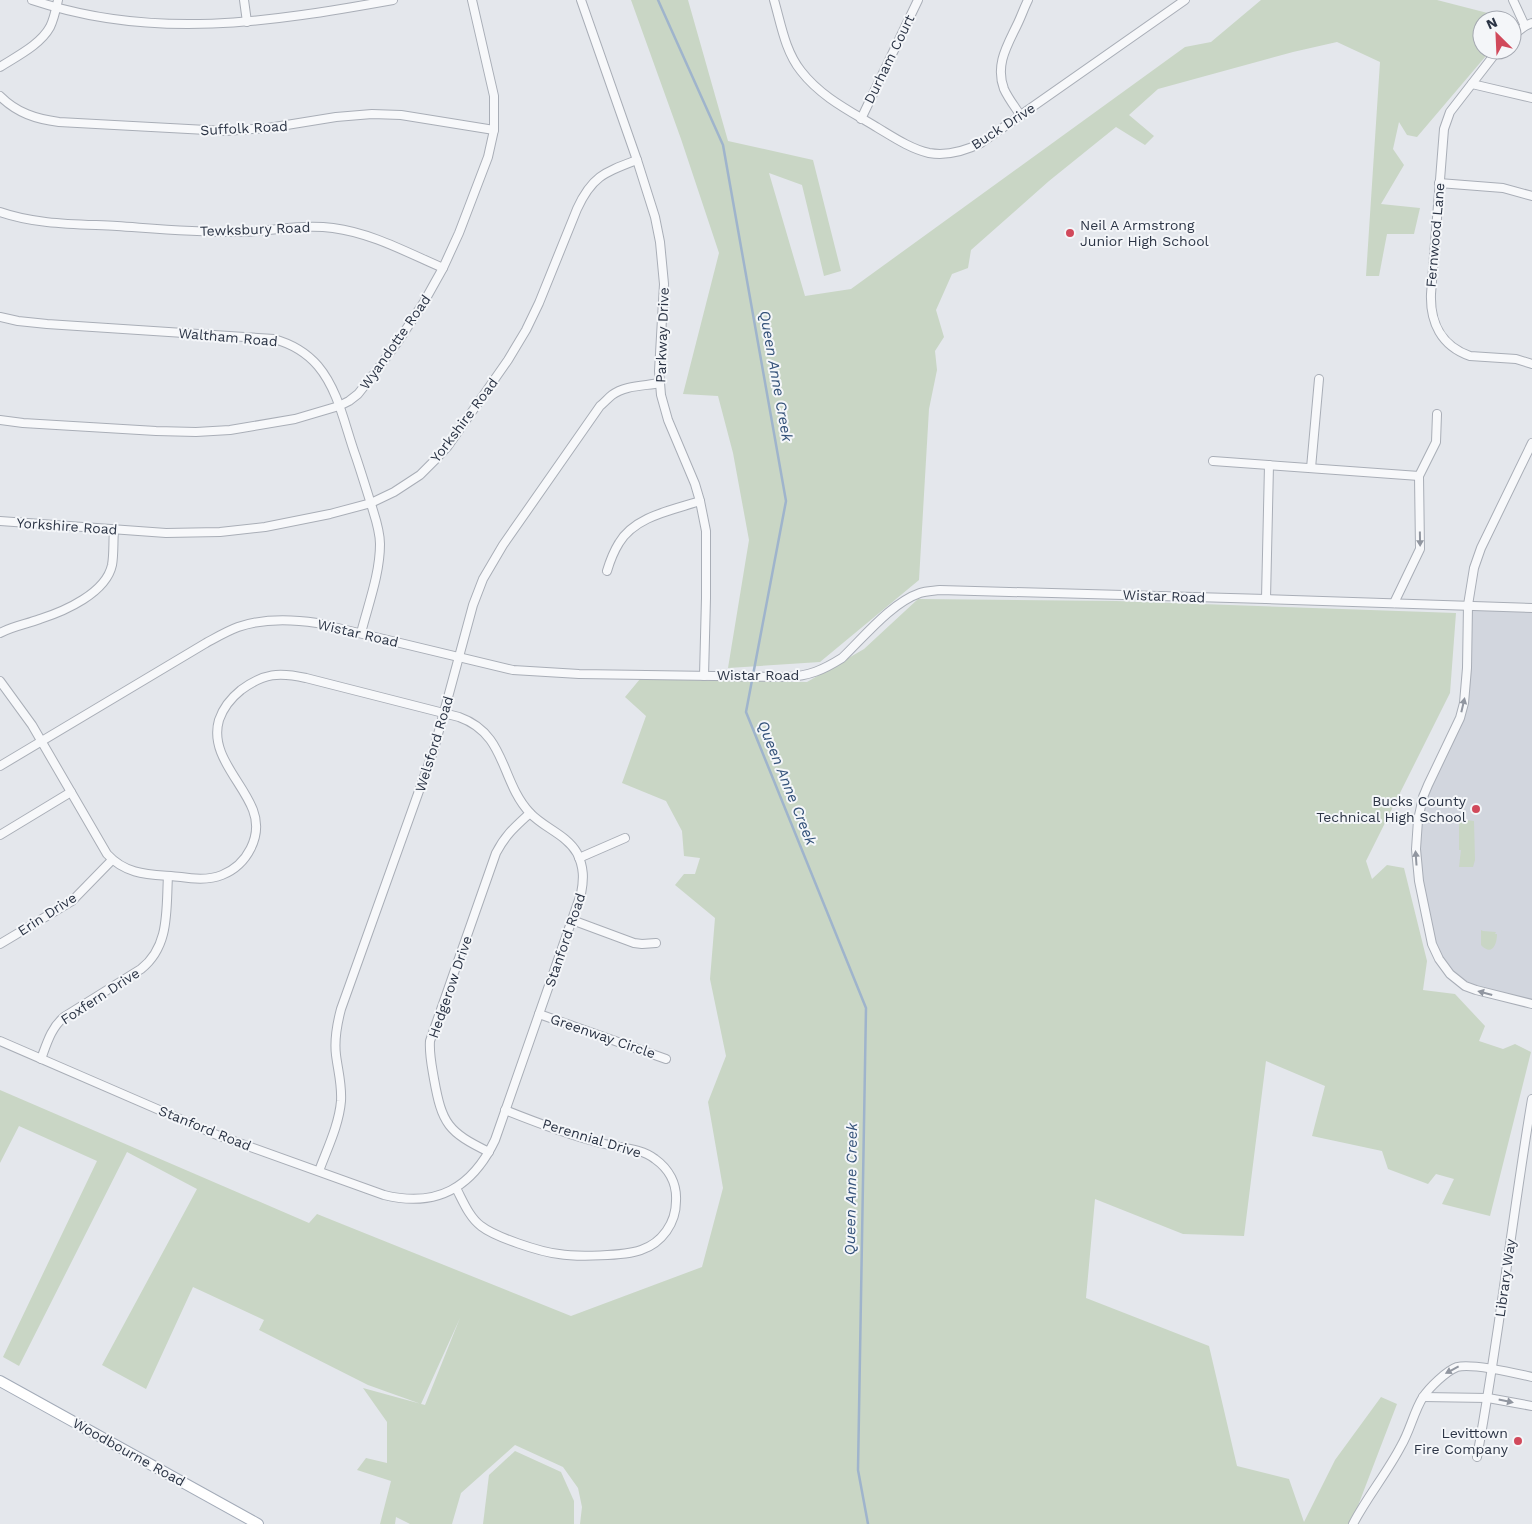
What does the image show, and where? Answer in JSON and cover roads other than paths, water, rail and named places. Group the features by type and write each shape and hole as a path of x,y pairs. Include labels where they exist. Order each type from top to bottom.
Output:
{"main road":[{"name":"Woodbourne Road","path":"0,1381 253,1523"}],"street":[{"path":"32,0 57,4 102,18 146,24 210,25 283,18 393,0"},
{"path":"244,0 247,22"},
{"name":"Wyandotte Road","path":"0,420 156,431 196,432 230,430 295,419 339,406 358,394 424,302 443,268 459,233 488,157 494,130 493,89 472,0"},
{"name":"Parkway Drive","path":"581,0 637,160 654,217 662,254 664,284 660,341 661,395 668,420 695,484 706,531 704,676"},
{"name":"Buck Drive","path":"774,0 786,44 792,58 801,71 822,93 861,119 910,146 935,154 970,149 981,143 1185,0"},
{"name":"Durham Court","path":"861,119 918,0"},
{"path":"1021,116 1004,89 1001,67 1007,45 1028,0"},
{"path":"1513,0 1529,24"},
{"path":"0,67 44,36 52,21 57,4"},
{"name":"Fernwood Lane","path":"1490,60 1458,100 1447,117 1444,129 1430,304 1431,314 1438,331 1454,348 1464,354 1516,359 1532,364"},
{"path":"1472,84 1532,98"},
{"name":"Suffolk Road","path":"0,96 9,105 23,113 43,120 59,122 225,131 268,128 336,117 372,114 401,115 494,130"},
{"name":"Yorkshire Road","path":"0,521 166,533 220,532 305,520 371,503 411,482 448,446 508,360 526,330 584,196 592,183 612,169 637,160"},
{"path":"1439,183 1503,188 1532,196"},
{"name":"Tewksbury Road","path":"0,212 42,222 176,231 243,232 304,226 334,228 361,234 443,268"},
{"name":"Waltham Road","path":"0,318 47,324 274,338 293,345 310,357 326,378 339,406 377,522 380,544 376,572 361,633"},
{"path":"1311,468 1319,379"},
{"name":"Welsford Road","path":"319,1171 341,1102 341,1076 336,1054 336,1036 341,1009 434,749 473,605 483,579 600,406 617,392 660,383"},
{"path":"1394,603 1420,549 1419,476 1436,442 1437,414"},
{"path":"1532,443 1481,548 1472,577 1468,605 1467,668 1464,703 1460,718 1423,798 1416,834 1419,881 1432,944 1439,959 1450,974 1465,986 1532,1004"},
{"path":"1213,461 1419,476"},
{"path":"1266,599 1268,465"},
{"path":"607,571 620,541 632,528 650,517 700,501"},
{"path":"0,633 61,611 85,598 102,585 112,566 114,530"},
{"name":"Wistar Road","path":"0,766 206,643 240,626 267,621 297,620 317,623 507,669 534,672 800,676 814,674 842,658 896,606 907,599 929,592 971,590 1532,608"},
{"name":"Stanford Road","path":"0,681 32,725 102,846 112,860 129,870 168,876 204,878 222,875 243,860 255,838 254,810 222,755 218,724 221,713 233,697 254,682 270,676 288,674 466,719 486,733 497,749 520,801 542,824 562,837 573,848 583,867 584,880 581,894 495,1140 480,1166 456,1188 435,1196 398,1198 384,1195 218,1135 0,1041"},
{"path":"0,835 71,792"},
{"name":"Hedgerow Drive","path":"489,1152 451,1130 440,1111 430,1041 496,853 508,834 530,813"},
{"path":"579,858 625,838"},
{"name":"Erin Drive","path":"0,944 72,901 112,860"},
{"name":"Foxfern Drive","path":"41,1059 50,1034 59,1021 141,969 152,959 158,950 164,932 168,876"},
{"path":"572,920 634,943 656,943"},
{"name":"Greenway Circle","path":"539,1014 666,1059"},
{"name":"Library Way","path":"1477,1457 1488,1398 1532,1099"},
{"name":"Perennial Drive","path":"456,1188 468,1210 480,1226 496,1235 549,1253 569,1255 630,1253 641,1250 656,1242 670,1226 676,1205 675,1189 669,1174 654,1158 640,1151 595,1142 505,1110"},
{"path":"1353,1524 1410,1430 1423,1398 1442,1376 1452,1369 1468,1366 1532,1377"},
{"path":"1423,1398 1488,1398 1532,1406"}],"waterway":[{"name":"Queen Anne Creek","path":"658,0 723,145 786,501 746,712 866,1008 858,1470 868,1524"}],"place":[{"name":"Neil A Armstrong Junior High School","path":"1070,233"},
{"name":"Bucks County Technical High School","path":"1476,809"},
{"name":"Levittown Fire Company","path":"1518,1441"}]}
